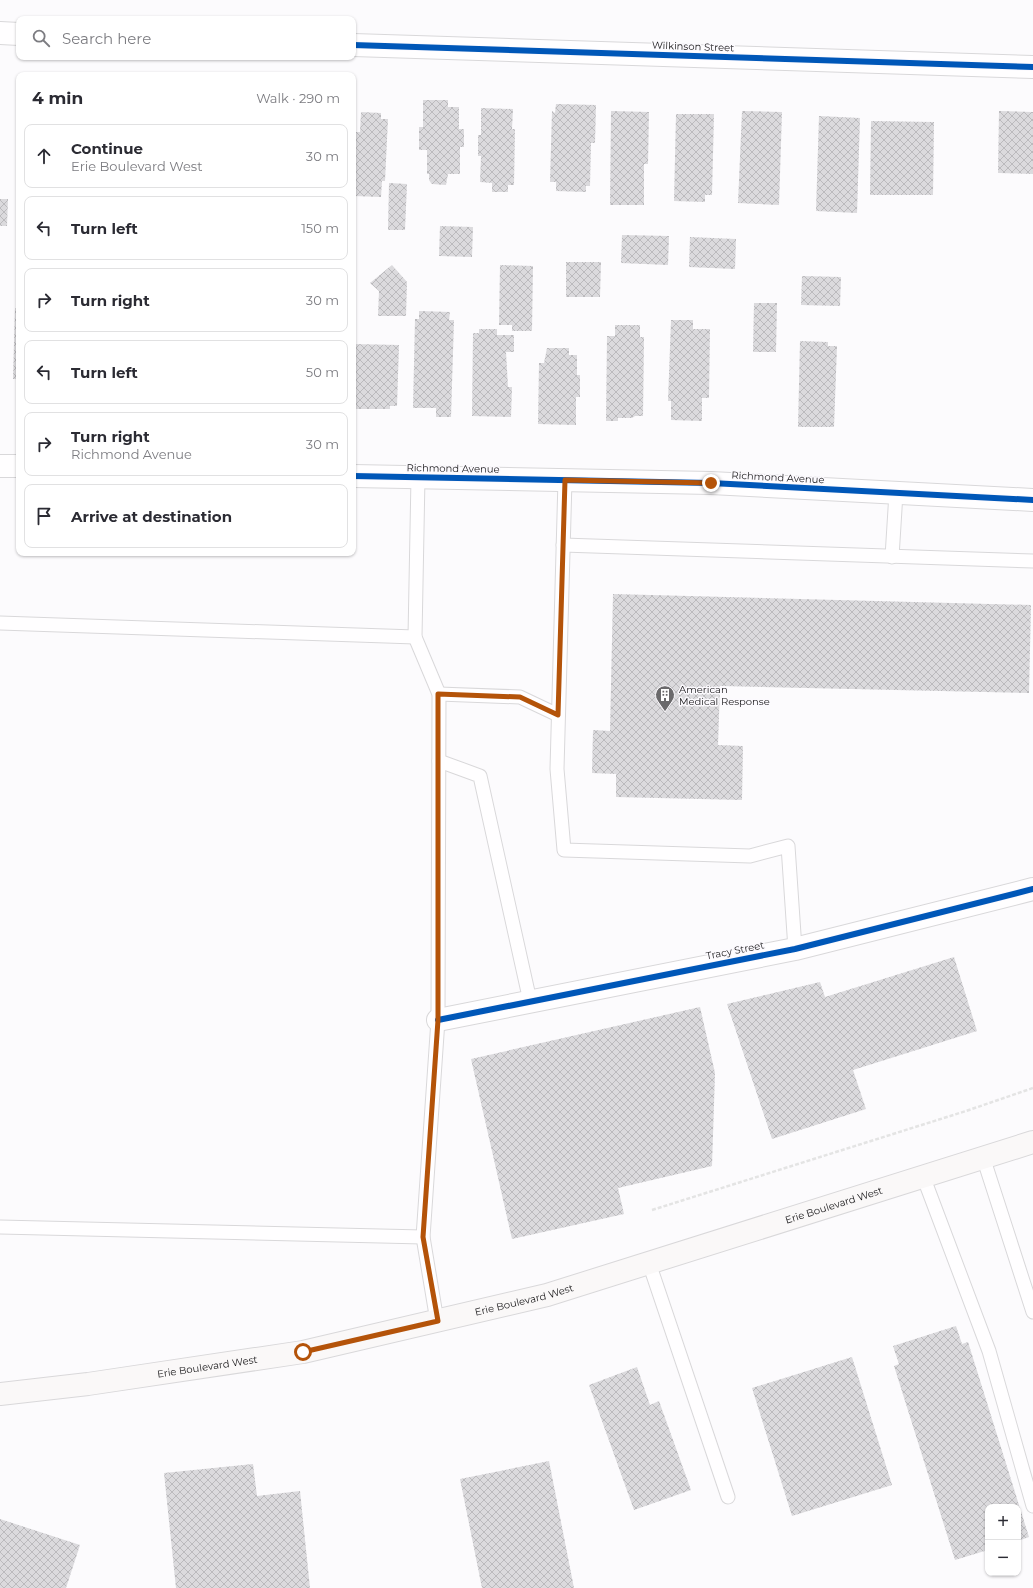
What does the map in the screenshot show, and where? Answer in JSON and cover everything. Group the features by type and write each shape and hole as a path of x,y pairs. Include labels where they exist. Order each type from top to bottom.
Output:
{"main road":[{"name":"Erie Boulevard West","path":"0,1394 88,1384 303,1352 546,1295 1033,1142"}],"street":[{"path":"0,33 16,34"},
{"name":"Wilkinson Street","path":"356,45 1033,67"},
{"path":"0,466 16,466"},
{"name":"Richmond Avenue","path":"356,476 711,483 1033,500"},
{"name":"Tracy Street","path":"438,1020 795,949 1033,889"}],"lane":[{"path":"418,477 415,637 438,694 438,1020 423,1237 438,1321"},
{"path":"565,480 557,769 564,850 750,856 788,846 795,949"},
{"path":"892,557 896,493"},
{"path":"563,545 1033,561"},
{"path":"0,623 415,637"},
{"path":"438,694 520,697 558,715"},
{"path":"438,761 480,776 530,1001"},
{"path":"983,1157 1033,1312"},
{"path":"923,1176 989,1351 1033,1506"},
{"path":"0,1227 423,1237"},
{"path":"648,1263 728,1497"}],"path":[{"path":"652,1210 959,1114 1023,1093 1033,1088"}],"building":[{"path":"423,100 448,100 448,107 459,107 459,129 464,129 464,147 460,147 460,174 448,174 446,185 432,184 429,180 429,174 427,174 427,150 419,150 419,127 423,127"},
{"path":"556,104 596,105 595,143 591,143 590,186 586,186 586,192 556,191 556,182 550,182 552,111 555,113"},
{"path":"481,108 513,109 512,129 515,129 514,185 508,185 508,192 492,192 492,183 480,182 481,156 478,156 478,135 481,135"},
{"path":"611,111 649,112 648,164 644,164 644,205 610,205"},
{"path":"742,111 782,112 779,205 738,203"},
{"path":"999,111 1033,112 1033,174 998,173"},
{"path":"361,112 381,113 381,119 388,119 385,181 382,181 381,197 356,196 356,132 360,132"},
{"path":"676,114 714,114 712,195 705,195 705,202 674,201"},
{"path":"819,116 860,118 857,213 816,211"},
{"path":"871,121 934,122 933,195 870,195"},
{"path":"389,183 407,184 405,230 388,230"},
{"path":"0,199 8,199 7,226 0,226"},
{"path":"440,226 473,227 472,257 439,256"},
{"path":"622,235 669,236 668,265 621,263"},
{"path":"690,237 736,239 735,269 689,267"},
{"path":"566,262 601,262 600,297 566,297"},
{"path":"392,265 407,282 406,316 378,316 379,291 370,283"},
{"path":"500,265 533,266 532,331 512,331 512,325 499,325"},
{"path":"802,276 841,277 840,306 801,305"},
{"path":"754,303 777,303 776,352 753,352"},
{"path":"15,308 16,308 16,379 13,379"},
{"path":"419,311 450,312 449,320 454,320 451,417 436,417 436,408 413,408 415,319 419,319"},
{"path":"671,320 693,320 693,329 710,329 709,398 702,398 702,421 671,420 671,401 668,401"},
{"path":"615,325 640,325 640,337 644,337 643,416 618,418 618,421 606,421 607,336 615,336"},
{"path":"479,329 497,329 497,335 514,335 514,352 506,352 508,387 512,387 511,417 472,416 473,333 479,333"},
{"path":"800,341 828,342 828,346 837,346 834,427 798,427"},
{"path":"356,344 399,345 397,406 390,406 390,409 356,409"},
{"path":"547,348 569,348 569,355 577,355 577,375 580,375 580,397 576,397 576,425 538,424 539,363 544,363"},
{"name":"American Medical Response","path":"613,594 1031,605 1029,693 720,686 718,745 743,746 742,800 616,797 616,774 592,773 593,730 610,731"},
{"path":"954,957 977,1031 853,1070 866,1109 772,1139 727,1004 820,982 825,997"},
{"path":"700,1007 715,1073 712,1166 618,1188 624,1214 512,1239 471,1059"},
{"path":"956,1326 962,1344 968,1342 1019,1504 985,1504 985,1551 955,1560 894,1366 899,1364 893,1346"},
{"path":"852,1357 892,1485 792,1516 752,1388"},
{"path":"637,1367 650,1405 659,1401 691,1490 634,1510 589,1385"},
{"path":"549,1461 574,1588 482,1588 460,1479"},
{"path":"253,1464 257,1496 300,1491 310,1588 176,1588 164,1473"},
{"path":"1021,1511 1029,1537 1021,1540"},
{"path":"0,1519 80,1545 66,1588 0,1588"}],"cycle path":[{"path":"356,45 1033,67"},
{"path":"356,476 711,483 1033,500"},
{"path":"438,1020 795,949 1033,889"}],"place":[{"name":"American Medical Response","path":"665,712"}],"route":[{"path":"303,1352 438,1321 423,1237 438,1020 438,694 520,697 558,715 565,480 711,483"}]}
